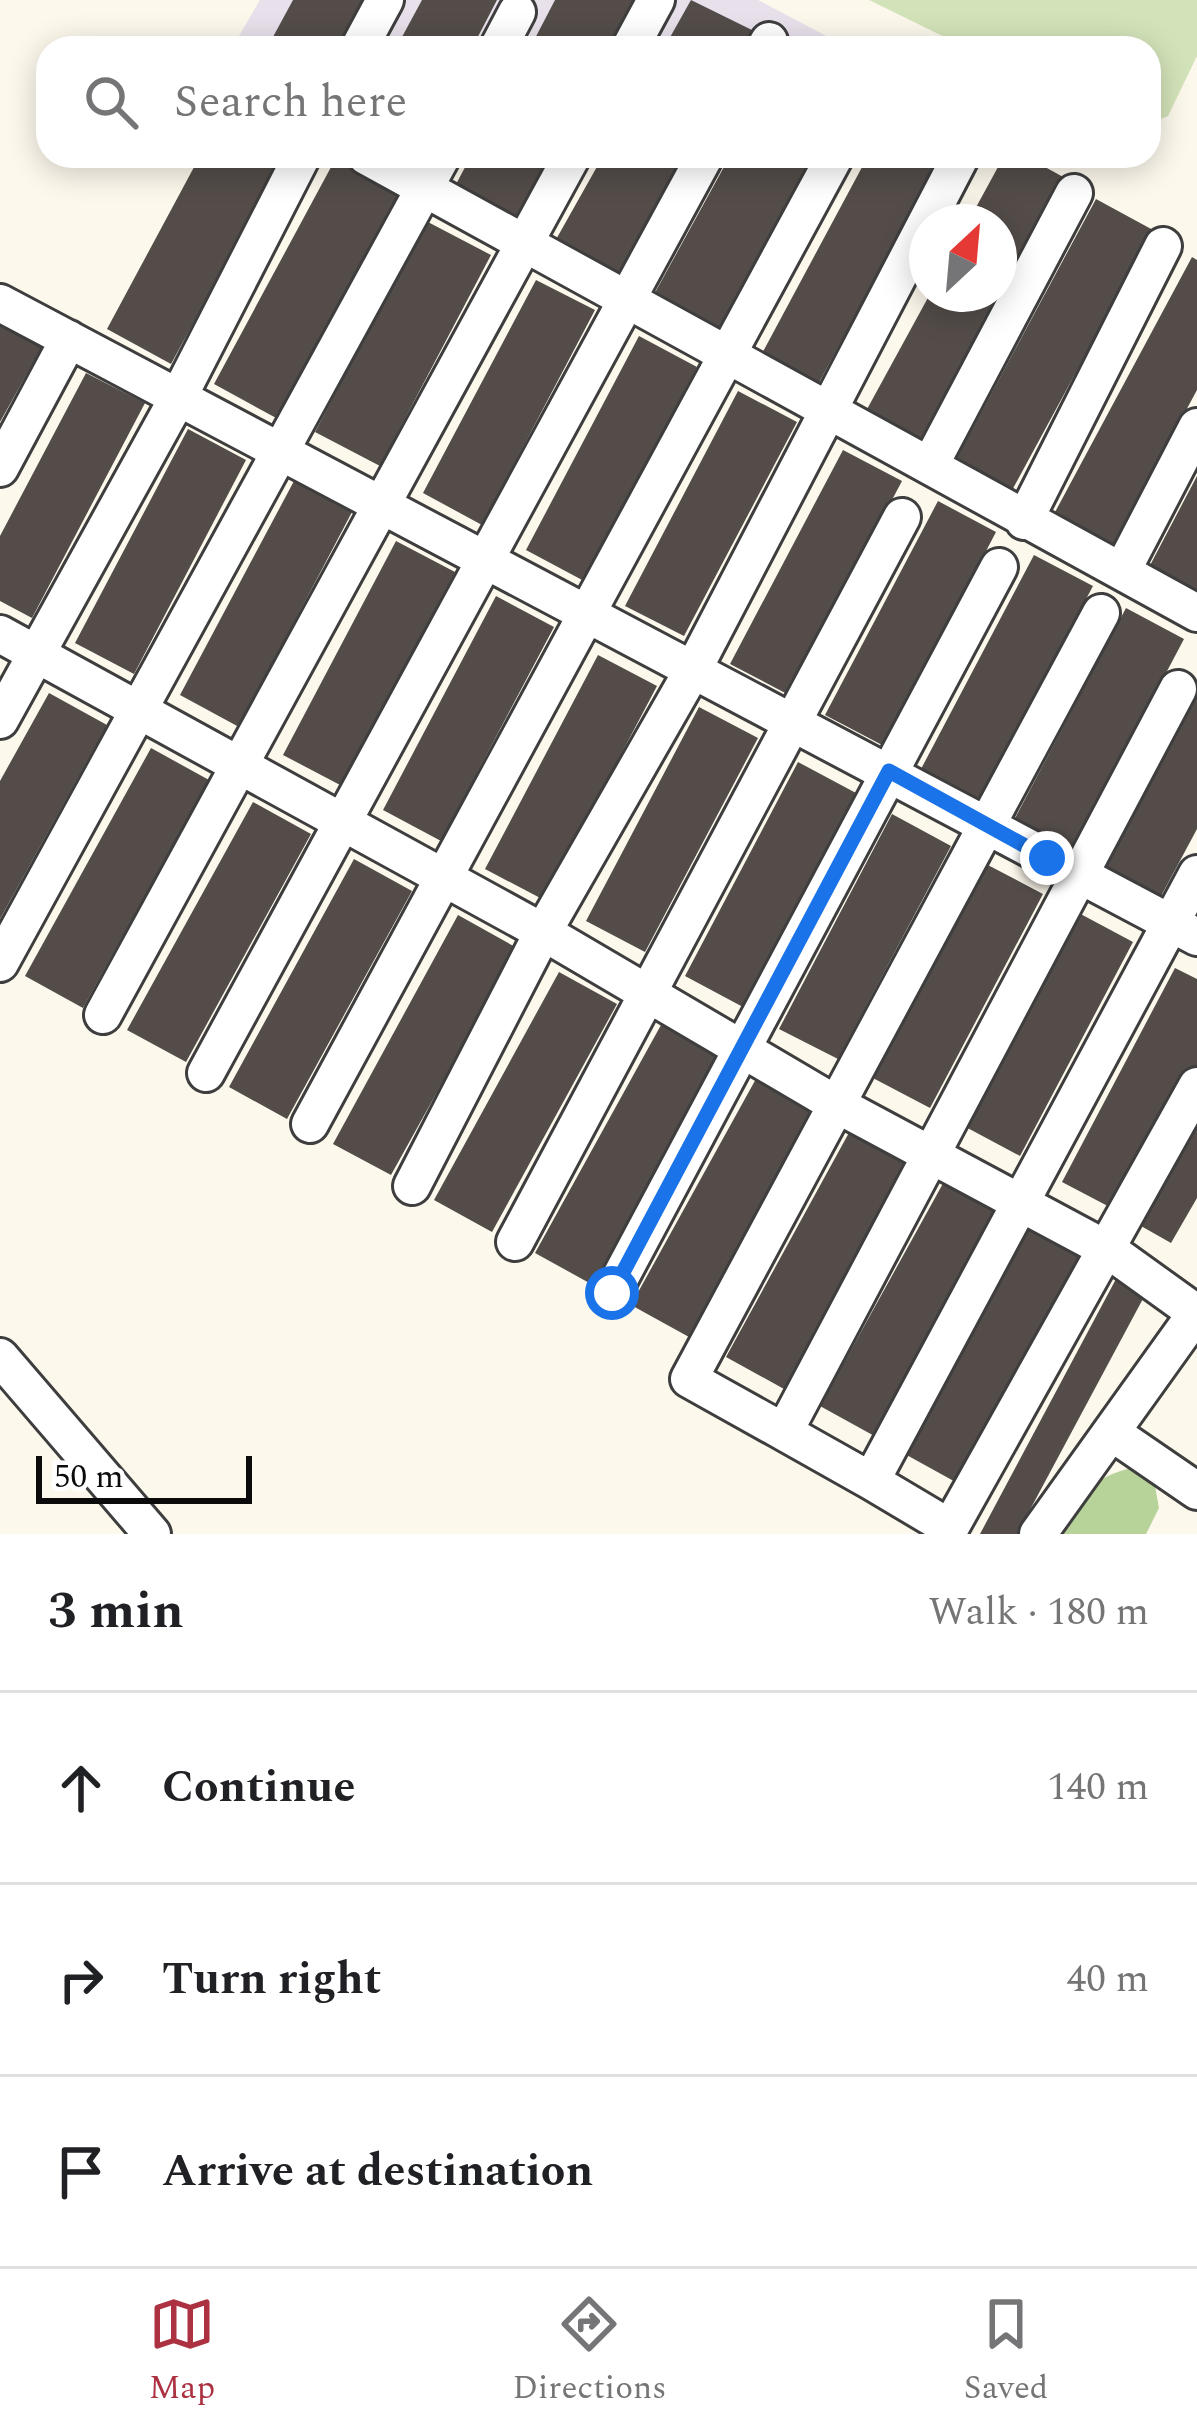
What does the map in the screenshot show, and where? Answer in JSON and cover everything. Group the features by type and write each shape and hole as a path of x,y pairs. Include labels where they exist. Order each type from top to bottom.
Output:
{"street":[{"path":"366,36 385,0"},
{"path":"636,36 656,0"},
{"path":"504,36 517,12"},
{"path":"0,720 180,394 296,168"},
{"path":"386,168 1197,613"},
{"path":"0,963 436,168"},
{"path":"103,1015 566,168"},
{"path":"206,1072 698,168"},
{"path":"310,1124 829,168"},
{"path":"412,1186 543,932 694,668 955,168"},
{"path":"929,465 1074,193"},
{"path":"1024,521 1163,246"},
{"path":"0,303 180,394 586,617 794,720 1184,930"},
{"path":"0,468 69,339"},
{"path":"1122,571 1197,428"},
{"path":"515,1242 902,517"},
{"path":"612,1293 999,567"},
{"path":"1101,614 689,1379 950,1528 1109,1251 1197,1086"},
{"path":"0,634 543,932 834,1103 1109,1251 1196,1312 1038,1534"},
{"path":"784,1432 1178,689"},
{"path":"871,1480 1018,1204 1184,930 1197,874"},
{"path":"0,1357 152,1534"},
{"path":"1111,1432 1197,1491"}],"shaded area":[{"path":"260,0 758,0 826,36 239,36"}],"green space":[{"path":"869,0 1197,0 1197,56 1168,116 1161,119 1161,36 942,36"},
{"path":"1151,1464 1159,1508 1146,1534 1052,1534 1092,1486 1117,1472"}],"building":[{"path":"293,0 368,0 348,36 274,36"},
{"path":"422,0 497,0 478,36 402,36"},
{"path":"555,0 633,0 614,36 536,36"},
{"path":"691,0 756,32 754,36 671,36"},
{"path":"194,168 277,168 171,364 107,329"},
{"path":"331,168 361,168 402,189 278,419 214,384"},
{"path":"465,168 543,168 514,221 454,188"},
{"path":"596,168 679,168 617,278 554,243"},
{"path":"723,168 808,168 717,333 652,298"},
{"path":"862,168 935,168 915,204 909,204 909,215 815,390 759,359"},
{"path":"997,168 1047,168 1065,178 1017,267 1017,204 978,204"},
{"path":"1096,199 1153,230 1010,494 954,463"},
{"path":"426,221 491,255 380,466 315,432"},
{"path":"1192,257 1197,260 1197,390 1113,546 1054,514"},
{"path":"536,280 595,310 482,525 423,493"},
{"path":"920,312 993,312 923,442 866,411"},
{"path":"0,319 44,343 0,422"},
{"path":"639,336 697,367 584,581 526,550"},
{"path":"86,373 145,403 32,618 0,601 0,536"},
{"path":"738,391 797,422 684,636 625,606"},
{"path":"188,429 246,460 134,674 75,643"},
{"path":"843,450 902,481 789,695 730,664"},
{"path":"1197,476 1197,597 1147,571"},
{"path":"294,481 352,512 239,727 180,695"},
{"path":"938,501 996,532 884,746 825,715"},
{"path":"396,541 455,572 342,786 283,755"},
{"path":"1034,555 1093,586 980,800 921,769"},
{"path":"496,596 554,627 441,841 383,810"},
{"path":"1126,608 1184,639 1071,853 1013,822"},
{"path":"598,655 657,686 544,900 485,869"},
{"path":"1197,687 1197,829 1160,898 1102,867"},
{"path":"49,693 107,725 0,919 0,781"},
{"path":"699,707 758,738 645,952 586,921"},
{"path":"151,748 209,780 83,1008 25,976"},
{"path":"798,762 856,793 743,1007 685,976"},
{"path":"253,802 311,834 186,1062 127,1030"},
{"path":"892,814 951,846 838,1059 779,1029"},
{"path":"354,859 412,891 287,1119 229,1087"},
{"path":"984,863 1043,894 930,1108 871,1077"},
{"path":"1075,911 1133,942 1020,1156 962,1125"},
{"path":"458,915 517,948 391,1175 333,1144"},
{"path":"1175,968 1197,979 1197,1068 1121,1213 1062,1182"},
{"path":"559,972 617,1004 492,1232 434,1200"},
{"path":"661,1025 719,1056 593,1285 535,1253"},
{"path":"757,1077 815,1109 689,1337 631,1305"},
{"path":"1197,1127 1197,1198 1171,1243 1141,1226"},
{"path":"851,1129 909,1161 784,1389 726,1357"},
{"path":"946,1178 1004,1210 878,1438 820,1406"},
{"path":"1029,1225 1087,1257 961,1485 903,1453"},
{"path":"1116,1279 1145,1295 1017,1534 980,1534"}],"route":[{"path":"612,1293 889,771 1047,858"}]}
